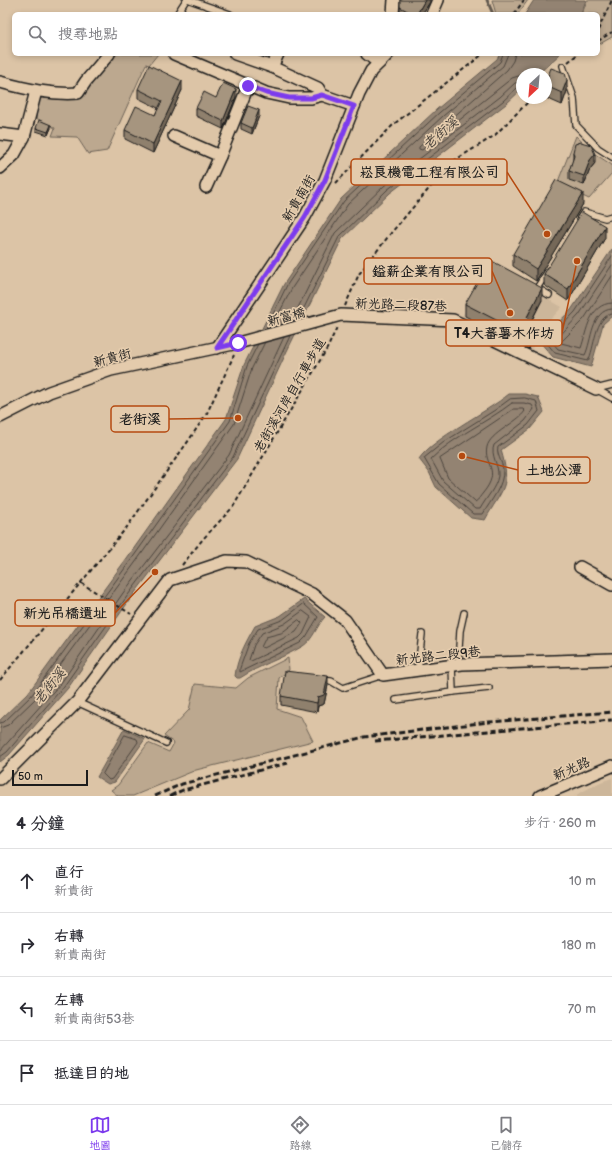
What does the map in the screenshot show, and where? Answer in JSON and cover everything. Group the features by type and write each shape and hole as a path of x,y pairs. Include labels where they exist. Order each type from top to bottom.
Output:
{"street":[{"path":"393,12 394,0"},
{"path":"433,12 438,0"},
{"path":"0,82 36,91 62,94 78,93 107,56"},
{"path":"179,56 266,93 289,98 311,98 322,95 354,106"},
{"path":"241,56 272,67 318,88 322,95"},
{"path":"272,67 277,56"},
{"path":"370,56 379,63"},
{"name":"新貴南街","path":"217,348 305,217 325,180 354,106 372,71 386,56"},
{"path":"206,187 248,86"},
{"path":"0,168 14,156 24,137 36,91"},
{"path":"0,134 24,137"},
{"path":"174,136 220,156"},
{"name":"新富橋","path":"236,348 341,315"},
{"name":"新光路二段87巷","path":"341,315 454,320 596,389"},
{"name":"新貴街","path":"0,417 49,392 111,370 217,348 236,348"},
{"name":"新光路二段9巷","path":"170,580 227,561 246,562 312,594 345,620 383,675 455,665 612,659"},
{"path":"580,567 610,580"},
{"path":"0,779 77,702 170,580"},
{"name":"新光路","path":"540,796 612,766"}],"lane":[{"path":"178,12 186,0"},
{"path":"190,0 224,12"},
{"path":"563,66 574,98 576,125 598,148 612,157"},
{"path":"576,225 584,212 605,218 612,216"},
{"path":"537,288 553,263"},
{"path":"531,284 549,295"},
{"path":"596,389 612,385"},
{"path":"596,389 612,398"},
{"path":"453,692 455,665 464,613"},
{"path":"418,670 422,634"},
{"path":"315,679 331,681 343,688 383,675"},
{"path":"396,700 489,688"},
{"path":"77,702 166,743"}],"path":[{"path":"515,12 524,0"},
{"path":"600,26 612,0"},
{"path":"600,40 612,32"},
{"path":"334,185 394,124 480,56"},
{"path":"563,66 576,56"},
{"name":"老街溪河岸自行車步道","path":"170,580 203,539 233,507 328,348 359,274 391,233 452,162 494,136 526,104"},
{"path":"0,680 127,527 189,440 207,413 236,348"},
{"path":"81,583 132,615"}],"shaded area":[{"path":"492,0 528,0 519,12 495,12"},
{"path":"587,0 612,0 612,37 600,44 600,12 583,12"},
{"path":"115,56 156,56 149,65 146,64 107,151 88,154 77,137 52,136 55,128 36,118 38,98 79,99 110,59"},
{"path":"576,136 595,154 612,165 612,173 589,199 557,184"},
{"path":"489,266 562,307 541,330 530,353 461,318"},
{"path":"288,658 289,670 279,678 277,709 301,717 313,741 196,770 133,796 118,796 111,790 118,785 148,743 169,752 174,743 164,736 189,710 195,684 236,688 248,678"},
{"path":"612,778 612,796 574,796 601,782"}],"water":[{"path":"534,0 586,0 582,12 526,12"},
{"path":"499,56 558,56 545,68 516,68 516,95 506,104 390,193 342,239 287,351 237,459 131,598 68,688 9,755 0,762 0,720 28,693 226,419 244,365 284,284 341,199 437,109"},
{"path":"612,249 612,316 603,324 591,367 553,357 539,341 571,310"},
{"path":"509,394 525,394 538,397 544,412 530,429 501,450 506,472 504,487 485,520 471,518 436,487 429,472 419,459 426,451 447,434"},
{"path":"304,599 325,617 310,640 303,646 255,669 240,678 237,678 235,676 240,656 255,626 280,616"},
{"path":"124,729 145,739 115,782 108,784 97,777"}],"building":[{"path":"400,0 425,0 418,12 409,12 400,7"},
{"path":"149,65 182,81 153,144 125,130 136,106 155,115 162,101 138,89"},
{"path":"552,68 565,73 567,80 562,93 552,89"},
{"path":"223,83 236,89 223,121 196,108 204,92 216,98"},
{"path":"248,106 259,110 252,128 241,123"},
{"path":"39,120 51,125 48,132 36,128"},
{"path":"581,142 591,145 595,154 590,160 584,176 569,171 574,156 573,152 575,144"},
{"path":"556,180 583,193 536,269 513,254"},
{"path":"582,212 605,226 568,289 544,274"},
{"path":"490,260 542,288 527,317 534,322 529,337 465,304"},
{"path":"285,671 328,676 324,695 318,697 317,703 281,696"}],"waterway":[{"path":"487,0 492,12"}],"railway":[{"path":"155,796 182,784 364,737 489,722 612,712"},
{"path":"375,741 612,720"},
{"path":"170,796 183,790 288,763"}],"place":[{"name":"崧良機電工程有限公司","path":"547,234"},
{"name":"T4大蕃薯木作坊","path":"577,261"},
{"name":"鎰薪企業有限公司","path":"510,313"},
{"name":"老街溪","path":"238,418"},
{"name":"土地公潭","path":"462,456"},
{"name":"新光吊橋遺址","path":"155,572"}],"route":[{"path":"238,343 217,348 305,217 325,180 354,106 322,95 311,98 289,98 266,93 248,86"}]}
